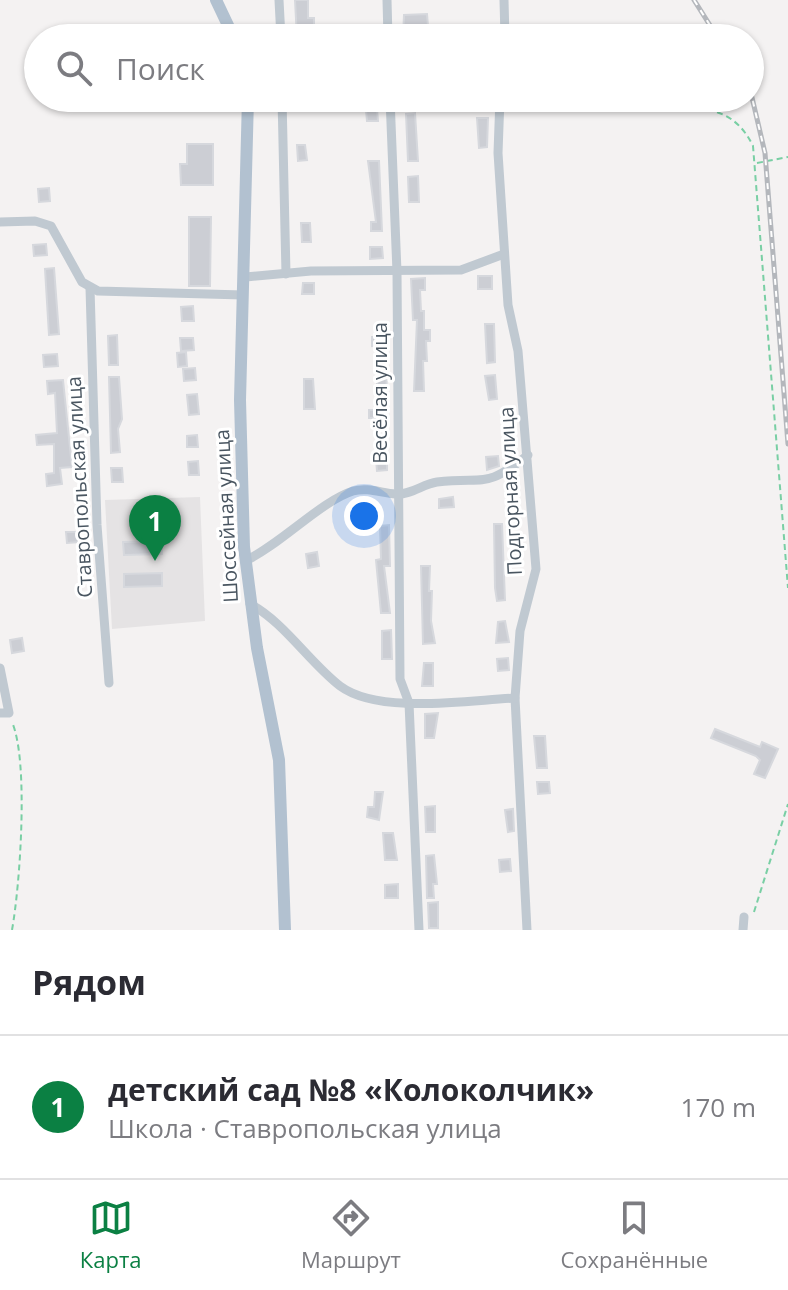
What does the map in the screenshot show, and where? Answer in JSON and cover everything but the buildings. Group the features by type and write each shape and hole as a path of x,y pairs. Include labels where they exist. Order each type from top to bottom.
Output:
{"main road":[{"path":"216,0 227,24"},
{"name":"Шоссейная улица","path":"248,112 246,277 240,400 245,561 279,760 285,930"}],"street":[{"path":"279,0 280,24"},
{"path":"387,0 388,24"},
{"path":"504,0 505,24"},
{"path":"282,112 286,274"},
{"name":"Весёлая улица","path":"391,112 397,272 400,679 409,703 418,928"},
{"name":"Подгорная улица","path":"499,112 498,153 504,254 528,455 536,569 520,631 515,698 527,930"},
{"path":"0,222 35,221 51,226 82,282 90,288 126,293 243,295"},
{"path":"246,277 461,270 504,254"},
{"name":"Ставропольская улица","path":"90,288 97,525 109,683"},
{"path":"245,561 264,552 352,491 377,490 397,494 435,482 485,482 508,471 528,455"},
{"path":"250,604 264,611 341,687 369,698 409,703 515,698"},
{"path":"0,668 4,713"},
{"path":"743,930 749,914"}],"path":[{"path":"715,112 744,126 756,163 788,588"},
{"path":"756,163 788,157"},
{"path":"4,713 19,744 20,813 12,930"},
{"path":"749,914 788,804"}],"shaded area":[{"path":"200,497 205,621 112,629 105,500"}],"railway":[{"path":"694,0 709,24"},
{"path":"755,112 765,153 788,444"}],"place":[{"name":"детский сад №8 «Колоколчик»","path":"155,561"}]}
